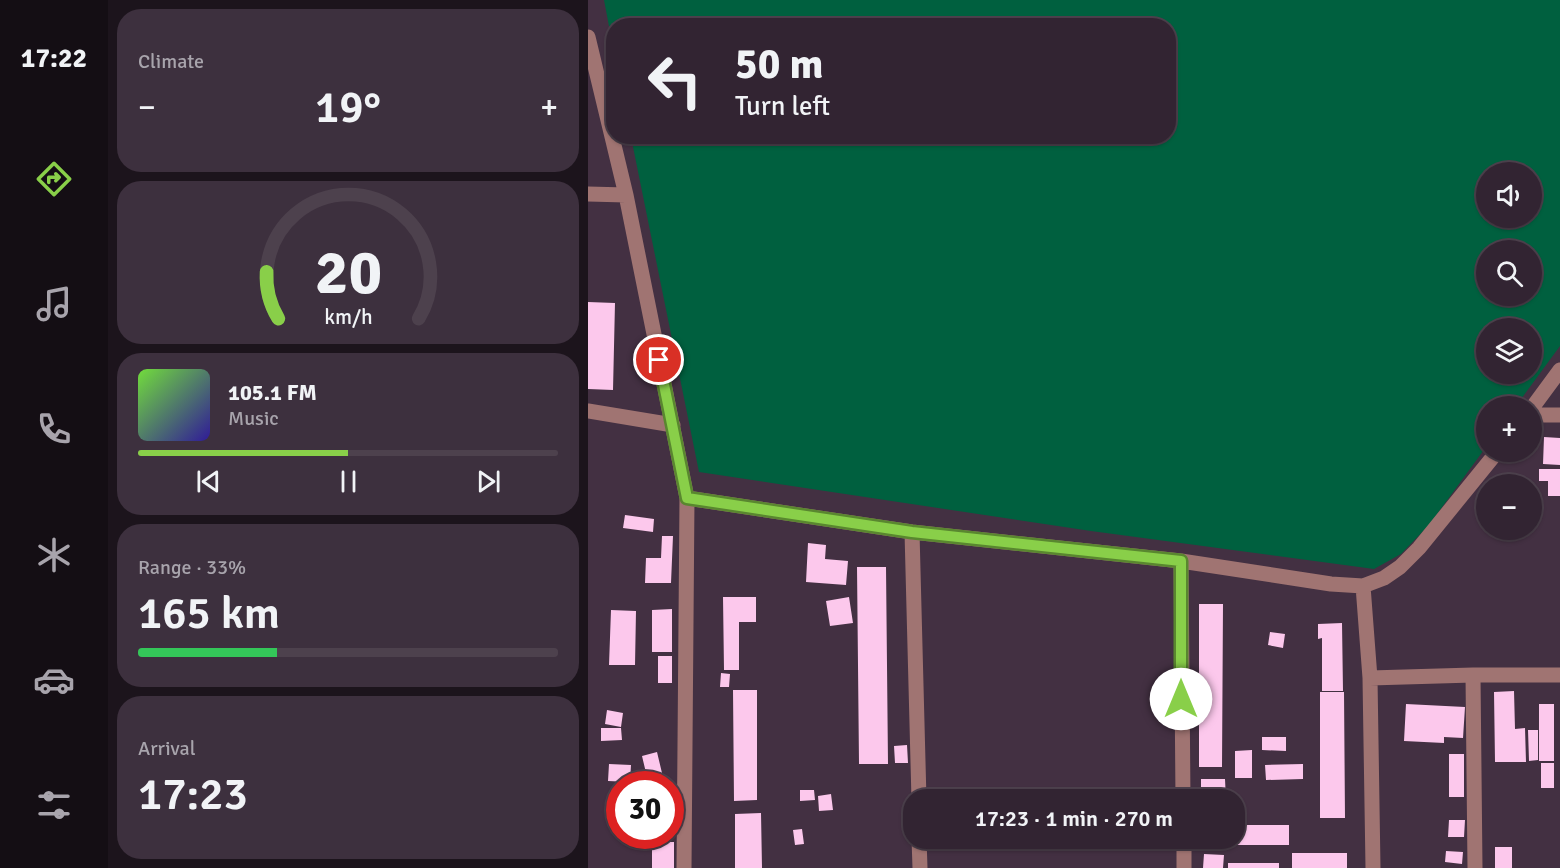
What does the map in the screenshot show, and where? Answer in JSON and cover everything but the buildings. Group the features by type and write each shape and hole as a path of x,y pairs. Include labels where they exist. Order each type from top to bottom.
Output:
{"street":[{"path":"588,37 606,112"},
{"path":"614,144 687,498 684,868"},
{"path":"588,195 626,195"},
{"path":"1541,396 1560,370"},
{"path":"588,411 673,425"},
{"path":"1542,415 1560,415"},
{"path":"687,498 912,532 1181,561 1331,584 1364,586 1384,578 1400,567 1419,548 1489,462"},
{"path":"912,532 919,789"},
{"path":"1181,561 1183,789"},
{"path":"1364,586 1370,678 1373,868"},
{"path":"1473,675 1475,868"},
{"path":"1370,678 1560,675"},
{"path":"919,849 920,868"},
{"path":"1184,849 1184,868"}],"green space":[{"path":"604,0 1560,0 1560,346 1542,371 1542,318 1476,318 1476,384 1532,384 1523,396 1476,396 1476,461 1429,525 1401,554 1374,569 1091,531 699,472 632,144 1176,144 1176,18 607,18"}],"route":[{"path":"659,360 687,498 912,532 1181,561 1181,699"}]}
